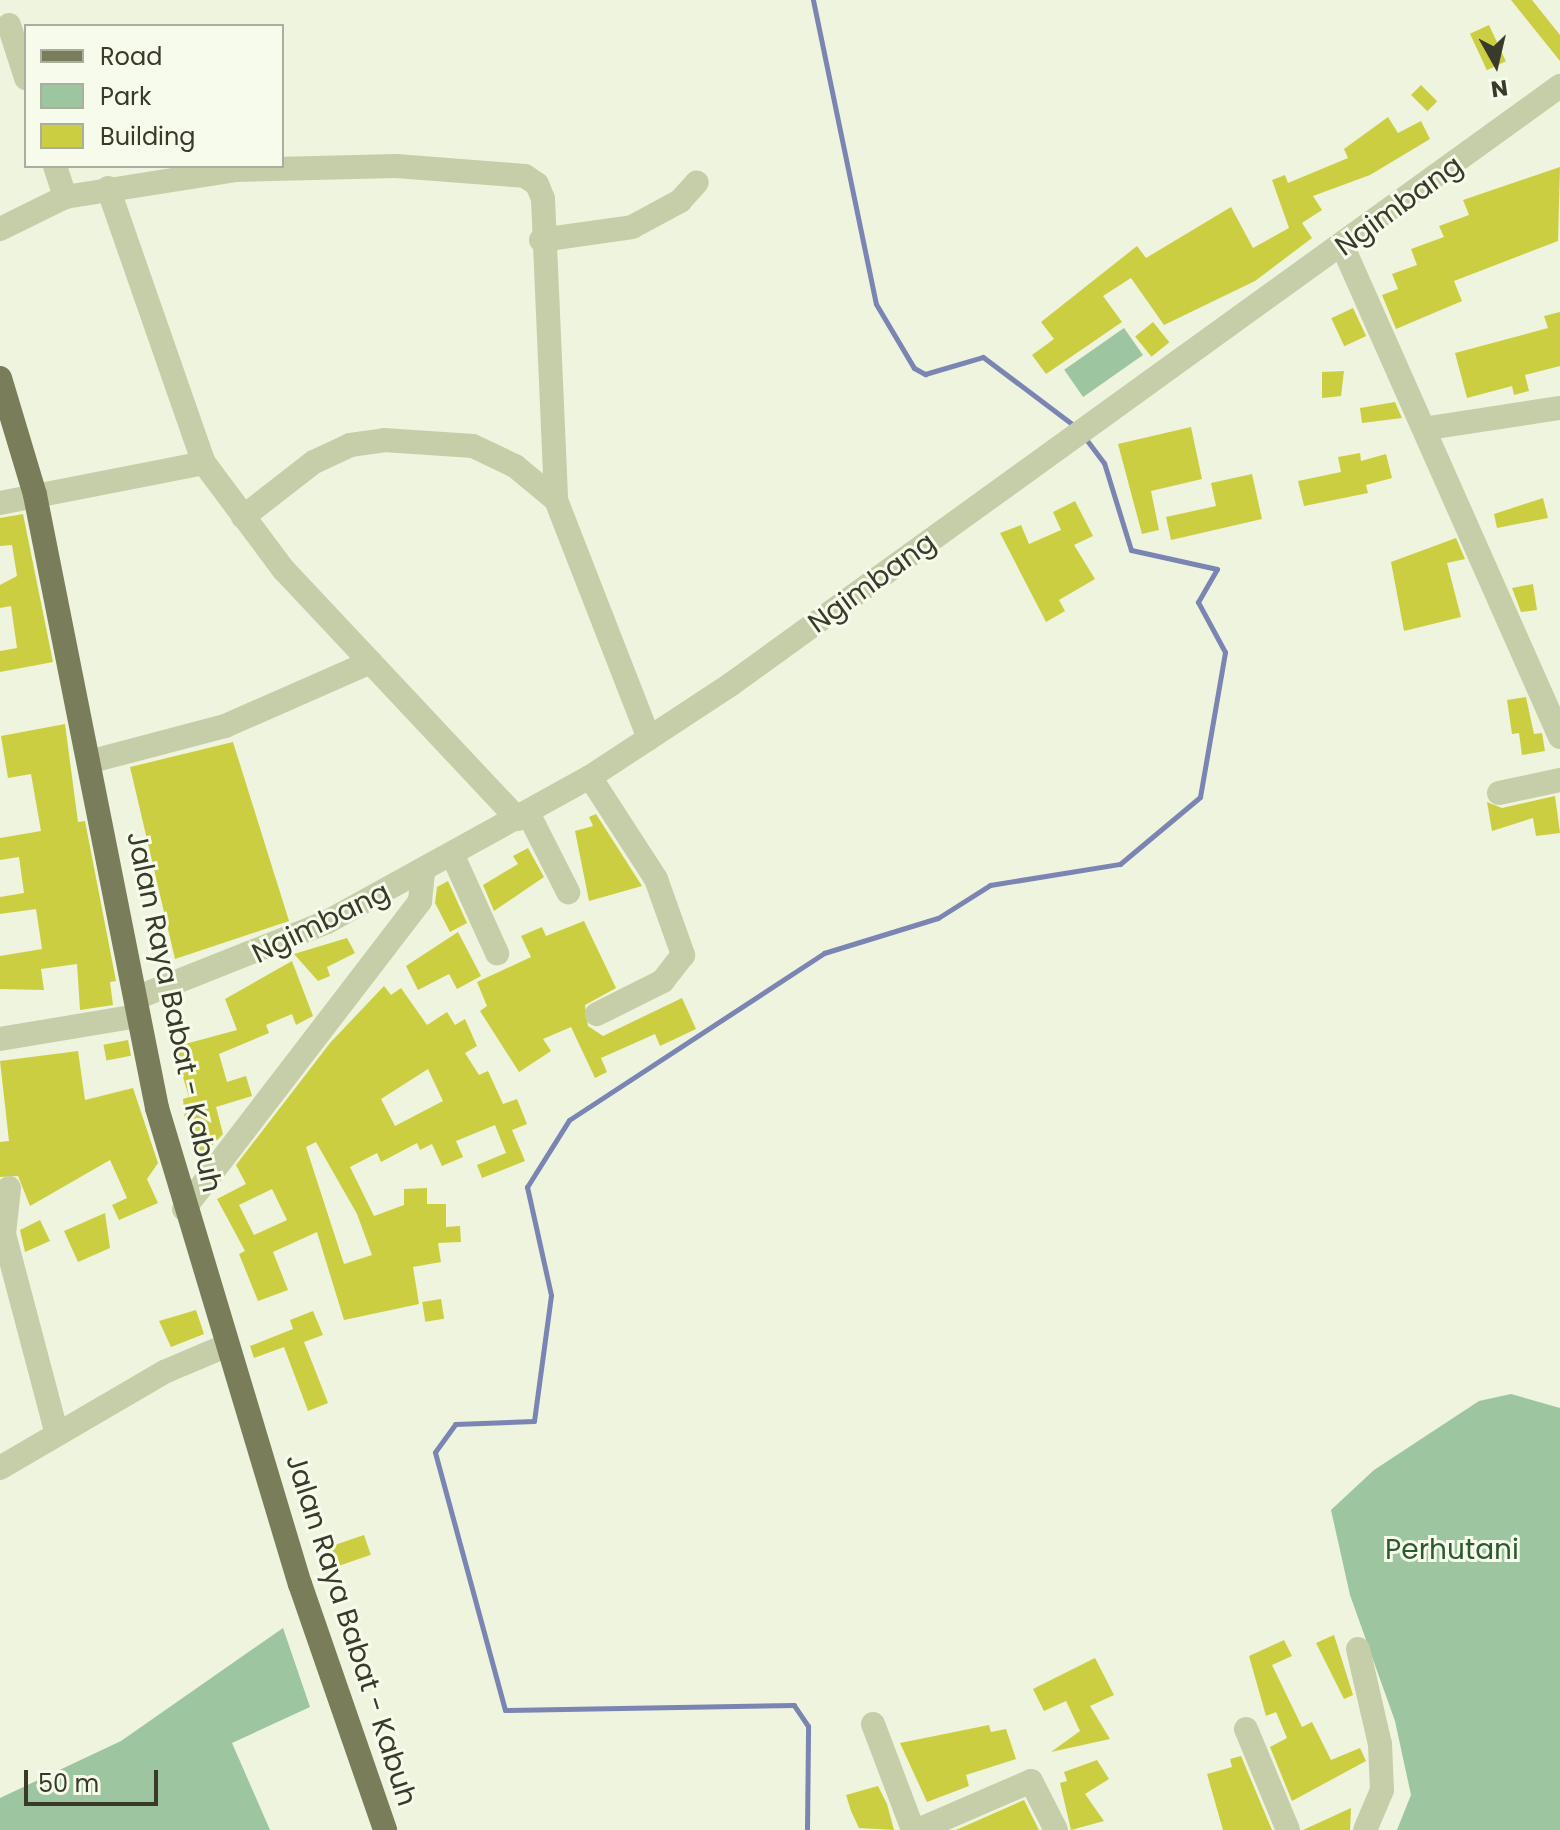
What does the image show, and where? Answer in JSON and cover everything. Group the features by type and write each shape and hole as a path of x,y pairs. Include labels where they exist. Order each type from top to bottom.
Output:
{"main road":[{"name":"Jalan Raya Babat - Kabuh","path":"0,378 35,495 92,761 137,1007 184,1209 385,1830"}],"street":[{"path":"9,25 24,72"},
{"name":"Ngimbang","path":"0,1039 137,1007 234,965 423,873 590,777 1082,433 1343,247 1560,86"},
{"path":"0,229 65,197 235,170 396,166 525,176 543,199 541,240 556,500 649,738"},
{"path":"56,168 65,197"},
{"path":"541,240 632,227 697,182"},
{"path":"108,188 204,463 243,517 371,662 523,816 568,892"},
{"path":"1343,247 1429,428 1560,737"},
{"path":"1429,428 1560,408"},
{"path":"243,517 314,462 350,445 384,440 473,446 515,466 556,500"},
{"path":"0,503 204,463"},
{"path":"92,761 225,726 371,662"},
{"path":"590,777 656,879 683,955 663,981 597,1014"},
{"path":"1499,793 1560,780"},
{"path":"453,856 497,953"},
{"path":"184,1209 420,901 423,873"},
{"path":"9,1188 7,1247 56,1431"},
{"path":"0,1468 56,1431 228,1345"},
{"path":"1358,1649 1380,1744 1382,1790 1365,1830"},
{"path":"873,1724 915,1830 1031,1781 1056,1830"},
{"path":"1246,1729 1288,1830"}],"green space":[{"path":"1124,328 1143,355 1083,397 1064,370"},
{"name":"Perhutani","path":"1511,1394 1560,1408 1560,1830 1397,1830 1411,1795 1395,1721 1350,1595 1331,1510 1374,1470 1479,1401"},
{"path":"283,1628 310,1707 232,1743 270,1830 0,1830 0,1798 121,1741"}],"building":[{"path":"1511,0 1532,0 1560,35 1560,61"},
{"path":"1489,25 1506,61 1487,70 1470,34"},
{"path":"1421,85 1437,101 1427,111 1411,95"},
{"path":"1388,117 1398,133 1421,121 1430,139 1370,175 1313,196 1322,210 1302,223 1312,238 1255,281 1164,325 1131,278 1103,296 1122,322 1046,374 1032,355 1054,339 1041,322 1137,246 1146,258 1231,207 1253,248 1289,228 1272,180 1285,175 1288,183 1348,158 1344,149"},
{"path":"1560,167 1558,241 1454,281 1462,301 1396,329 1382,295 1398,289 1392,274 1417,265 1411,249 1444,237 1439,226 1469,215 1463,200"},
{"path":"1353,308 1366,336 1344,346 1331,318"},
{"path":"1560,312 1560,366 1525,375 1529,391 1514,395 1512,386 1467,398 1455,353 1548,328 1544,316"},
{"path":"1153,322 1169,342 1151,357 1135,336"},
{"path":"1344,371 1341,396 1322,398 1322,372"},
{"path":"1395,402 1402,418 1362,423 1360,408"},
{"path":"1191,427 1202,479 1151,491 1159,530 1142,534 1118,444"},
{"path":"1360,453 1361,461 1386,454 1392,478 1366,485 1368,493 1304,506 1298,481 1341,472 1338,457"},
{"path":"1252,474 1262,519 1171,540 1166,517 1216,506 1211,483"},
{"path":"1543,498 1548,518 1497,528 1494,514"},
{"path":"1075,501 1093,536 1074,545 1095,579 1059,600 1065,611 1046,622 1000,533 1021,525 1029,544 1061,530 1053,512"},
{"path":"23,514 53,662 0,672 0,651 17,648 11,606 0,608 0,585 17,576 12,545 0,546 0,518"},
{"path":"1456,538 1465,559 1447,563 1461,617 1404,631 1391,562"},
{"path":"1533,584 1537,610 1521,612 1512,588"},
{"path":"1526,697 1534,734 1542,733 1545,751 1522,755 1519,733 1512,734 1507,700"},
{"path":"65,724 78,822 85,821 116,981 110,982 113,1005 80,1010 77,964 41,969 44,990 0,989 0,956 42,949 36,909 0,914 0,897 24,893 19,857 0,860 0,838 41,831 31,774 8,778 1,736"},
{"path":"233,742 289,921 175,959 130,767"},
{"path":"1555,796 1560,833 1536,836 1533,818 1492,831 1487,802 1502,808"},
{"path":"596,814 642,886 589,901 575,831 593,826 589,817"},
{"path":"528,848 544,877 494,911 483,885 518,864 513,856"},
{"path":"448,881 467,923 450,932 435,903 437,887"},
{"path":"584,921 616,988 585,1005 588,1026 603,1036 682,998 696,1029 660,1046 655,1034 601,1058 607,1072 595,1078 571,1027 543,1039 551,1051 519,1072 480,1011 487,1006 477,982 531,957 521,936 542,927 546,936"},
{"path":"458,932 481,976 457,989 449,974 418,990 406,966"},
{"path":"347,938 355,953 327,967 330,976 318,981 294,954"},
{"path":"292,961 313,1016 296,1025 292,1014 266,1025 269,1033 219,1054 227,1082 246,1076 252,1096 216,1107 223,1134 202,1156 185,1121 183,1099 189,1097 174,1047 237,1030 225,999"},
{"path":"384,986 391,995 401,988 427,1025 447,1012 455,1025 465,1019 477,1046 465,1053 479,1075 488,1071 503,1104 517,1099 527,1124 512,1130 525,1161 482,1178 477,1165 506,1153 495,1125 456,1141 463,1157 442,1166 432,1144 420,1150 417,1143 381,1162 377,1153 350,1167 374,1216 404,1205 404,1189 427,1188 427,1204 446,1204 446,1227 460,1226 461,1242 438,1243 441,1262 413,1267 419,1304 344,1320 317,1232 273,1252 288,1290 258,1301 239,1254 245,1251 217,1199 246,1184 236,1165 330,1043","holes":["428,1069 443,1101 395,1126 381,1099","316,1142 357,1214 372,1255 344,1264 306,1147","272,1189 287,1220 254,1235 239,1205"]},
{"path":"128,1040 131,1056 107,1060 103,1045"},
{"path":"78,1051 85,1100 133,1088 158,1163 147,1179 158,1203 119,1220 112,1205 127,1198 110,1160 30,1206 18,1176 0,1177 0,1142 9,1141 0,1061"},
{"path":"105,1213 110,1248 78,1262 64,1231"},
{"path":"40,1220 50,1241 25,1252 20,1230"},
{"path":"441,1299 444,1319 425,1322 422,1302"},
{"path":"196,1310 204,1334 171,1347 159,1321"},
{"path":"313,1311 323,1335 304,1342 328,1403 308,1411 284,1347 254,1358 250,1346 293,1329 290,1320"},
{"path":"364,1535 371,1555 335,1567 328,1547"},
{"path":"1334,1635 1353,1695 1344,1699 1316,1643"},
{"path":"1284,1640 1292,1656 1272,1665 1302,1727 1312,1722 1331,1760 1360,1748 1366,1761 1292,1801 1270,1747 1287,1738 1276,1712 1266,1716 1249,1656"},
{"path":"1095,1658 1114,1695 1090,1706 1110,1739 1051,1752 1080,1731 1066,1701 1044,1711 1033,1689"},
{"path":"989,1725 991,1732 1006,1729 1016,1759 966,1775 969,1786 927,1802 900,1743"},
{"path":"1241,1756 1272,1830 1223,1830 1207,1774 1232,1767 1230,1759"},
{"path":"1097,1760 1109,1779 1085,1794 1104,1821 1071,1830 1060,1783 1067,1781 1064,1772"},
{"path":"878,1786 894,1830 859,1828 851,1811 846,1795"},
{"path":"1024,1800 1039,1830 956,1830"},
{"path":"1351,1808 1350,1830 1303,1830"}],"waterway":[{"path":"813,0 876,304 914,368 925,374 983,357 1076,427"},
{"path":"807,1830 808,1726 794,1705 505,1710 435,1452 455,1424 534,1421 551,1295 527,1187 569,1120 824,953 938,918 990,885 1120,864 1200,797 1225,652 1198,602 1217,569 1131,550 1104,463 1085,438"}]}
